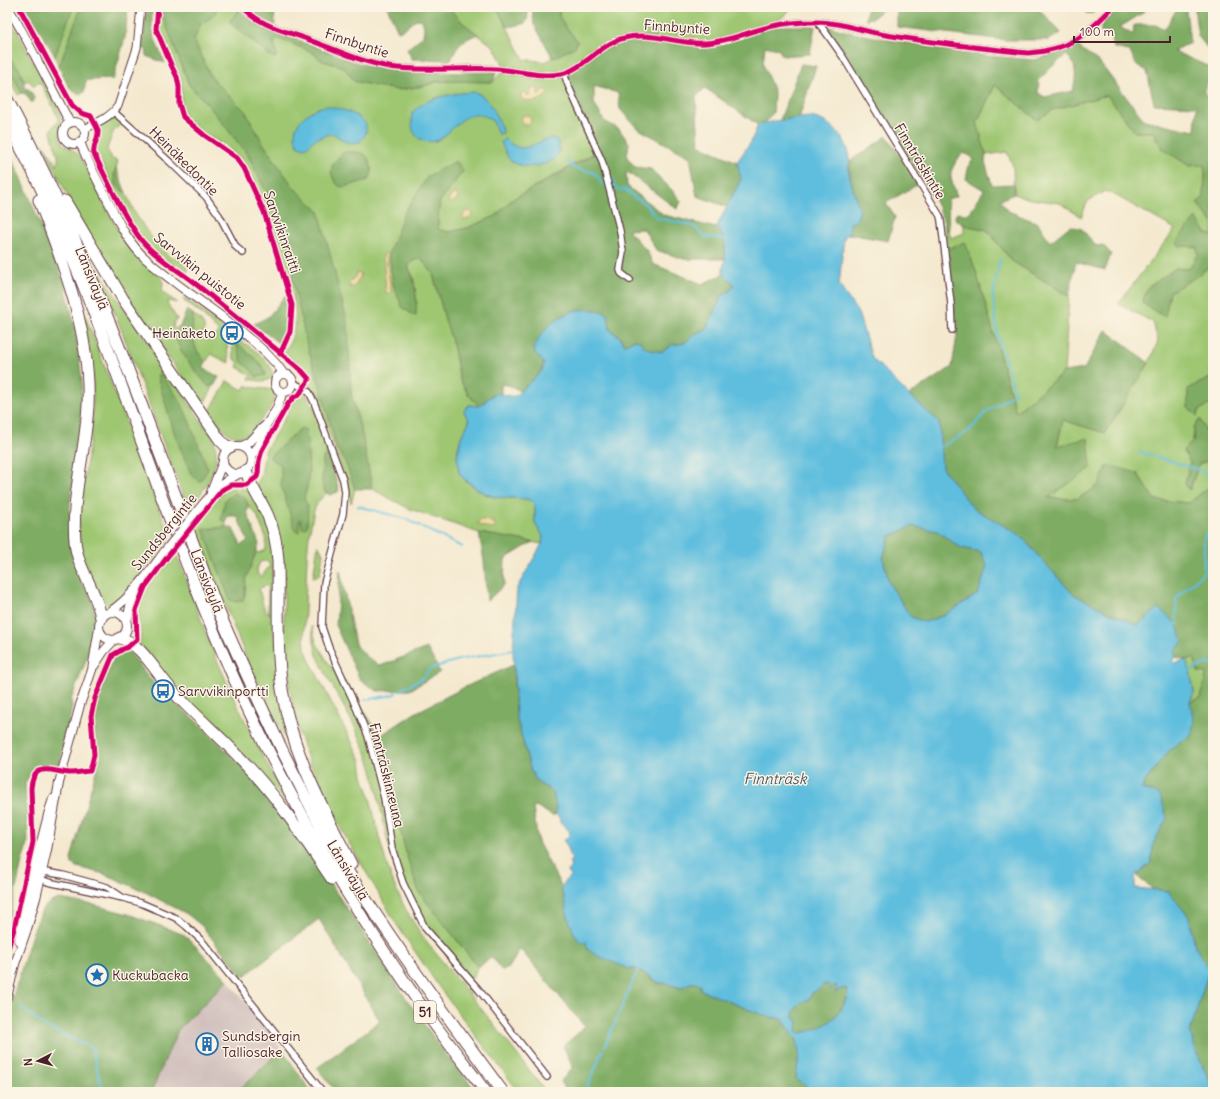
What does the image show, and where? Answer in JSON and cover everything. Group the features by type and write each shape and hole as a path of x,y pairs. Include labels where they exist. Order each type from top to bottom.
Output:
{"highway":[{"name":"Länsiväylä","path":"7,99 60,204 105,309 216,605 232,644 269,722 331,843 382,924 444,1013 503,1092"},
{"name":"Länsiväylä","path":"7,122 50,207 91,304 204,608 254,721 283,779 321,848 369,928 430,1019 486,1092"},
{"path":"16,139 61,256 78,316 82,339 86,363 88,404 84,448 75,506 74,542 80,566 98,601 100,623"},
{"path":"30,143 127,305 220,440 224,445 236,447"},
{"path":"242,473 250,483 267,514 277,545 280,666 282,689 292,733 322,805 382,924"},
{"path":"117,639 127,640 137,647 180,699 242,759 280,804 341,892 369,928"}],"main road":[{"path":"8,7 27,40 70,123"},
{"path":"73,122 80,123 85,129 85,136 80,142 72,144 66,140 64,136 64,128 73,122"},
{"name":"Sarvvikin puistotie","path":"80,142 117,218 134,246 145,258 166,276 236,327 262,349 284,374"},
{"path":"284,374 290,377 293,382 291,388 286,392 278,390 275,384 278,376 284,374"},
{"path":"266,425 265,433 251,457 250,465 242,473 228,472 222,464 223,454 248,443 266,425 276,410 283,392"},
{"path":"236,447 247,450 251,457"},
{"name":"Sundsbergintie","path":"210,495 222,464"},
{"name":"Sundsbergintie","path":"111,611 120,605 138,585 210,495 226,480 242,473"},
{"name":"Sundsbergintie","path":"127,622 130,606 138,585"},
{"path":"7,997 15,964 21,927 38,871 80,705 92,670 100,623 105,614 111,611 119,612 123,615 127,622 126,632 100,657 92,670"},
{"path":"100,623 103,636 109,639 117,639"},
{"path":"15,964 27,929 40,879 38,871"}],"street":[{"path":"85,129 114,112 118,106 136,48 142,7"},
{"name":"Finnbyntie","path":"243,7 254,17 281,31 368,61 388,66 435,69 484,69 550,75 564,73 574,68 605,46 623,38 650,36 685,42 719,42 773,26 817,22 832,23 883,35 1012,52 1034,53 1050,51 1065,46 1085,34 1112,7"},
{"name":"Finnträskintie","path":"817,22 843,57 940,216 942,221 951,304 952,330"},
{"path":"564,73 602,160 620,231 623,252 620,270 621,273 630,280"},
{"name":"Heinäkedontie","path":"114,112 206,196 219,215 236,247 243,252"},
{"name":"Finnträskinreuna","path":"293,382 309,392 343,480 345,492 343,514 324,583 322,627 328,648 368,736 384,798 392,848 403,883 425,928 480,990 547,1078"},
{"path":"38,871 67,876 107,887 123,898"},
{"path":"40,879 123,898 176,918 194,933 323,1092"}],"shaded area":[{"path":"228,980 282,1049 237,1092 151,1092 178,1030"}],"green space":[{"path":"26,7 73,7 55,56"},
{"path":"73,7 81,7 59,67 55,56"},
{"path":"81,7 128,7 125,38 113,79 86,81 84,92 81,94 70,88 59,67"},
{"path":"147,7 153,7 152,23 154,36 165,63 146,56 147,50 142,48"},
{"path":"160,7 164,7 162,14 189,85 209,106 248,155 292,244 293,281 337,449 344,459 355,489 351,503 344,473 323,414 309,387 311,376 285,352 294,331 294,304 292,292 265,208 251,175 242,160 194,126 184,115 182,107 181,78 160,29 158,21"},
{"path":"164,7 215,7 216,12 207,21 201,23 194,40 211,77 245,111 264,145 294,188 319,211 348,325 351,394 362,434 372,489 355,489 344,459 337,449 307,345 293,281 292,244 248,155 209,106 189,85 162,14"},
{"path":"215,7 237,7 239,10 229,22 246,35 274,48 274,42 277,38 310,51 323,61 344,67 354,81 398,90 424,86 438,81 493,82 504,70 506,70 494,47 464,24 448,7 494,7 499,12 524,59 545,62 576,46 577,41 560,19 558,7 793,7 773,26 719,42 573,68 598,151 511,200 496,216 467,228 449,232 438,230 438,217 440,201 463,171 456,161 389,253 417,304 413,276 408,267 412,261 421,258 433,274 453,344 460,380 468,394 479,406 469,405 464,412 469,422 461,437 458,449 457,457 459,473 467,482 485,494 494,497 526,499 532,501 535,506 535,524 543,536 542,544 479,533 410,509 372,489 362,434 351,394 349,358 319,212 294,188 264,145 245,111 211,77 194,40 201,23 207,21 216,12"},
{"path":"248,7 274,7 275,25 253,13"},
{"path":"387,7 448,7 464,24 478,34 468,38 461,44 451,60 412,59 407,49 423,36 424,27 422,20 416,19 404,29 398,31"},
{"path":"494,7 527,7 527,21 524,24 507,27 499,12"},
{"path":"532,7 558,7 560,19 577,41 576,46 553,58 534,24"},
{"path":"867,7 885,7 873,18 866,19"},
{"path":"893,7 1034,7 1038,8 1061,33 1049,40 1005,40 897,27 896,8"},
{"path":"1083,7 1097,7 1093,13 1086,13"},
{"path":"1118,7 1147,7 1141,14 1120,27 1133,35 1134,25 1155,25 1165,29 1178,7 1183,7 1186,10 1190,43 1173,51 1212,68 1204,94 1213,98 1213,223 1197,203 1204,197 1204,165 1189,166 1163,149 1153,132 1135,132 1107,95 1052,110 1037,120 995,85 977,122 986,155 985,162 992,185 1014,184 1014,194 1000,200 1008,211 1038,223 1050,242 1070,226 1082,229 1096,246 1103,245 1111,254 1105,270 1076,262 1069,296 1012,261 987,230 964,225 955,219 957,212 968,215 984,190 966,179 969,165 973,160 969,155 962,153 954,165 951,173 952,182 957,196 948,199 949,231 945,229 937,206 924,181 893,134 854,67 827,29 830,27 853,33 966,54 1035,60 1077,46 1099,62 1144,120 1195,131 1197,106 1154,104 1147,71 1137,65 1129,51 1114,48 1111,33 1101,33 1101,25","holes":["1066,55 1073,62 1075,71 1073,91 1045,97 1038,93 1039,80"]},
{"path":"1194,7 1213,7 1213,55 1198,36"},
{"path":"239,10 253,21 269,30 369,66 417,72 496,72 493,82 438,81 424,86 398,90 354,81 344,67 323,61 310,51 277,38 274,42 277,56 275,58 269,55 229,22"},
{"path":"7,13 61,113 60,136 63,144 72,149 81,157 113,221 123,236 161,277 163,283 162,292 178,303 168,301 167,303 177,319 173,327 175,329 181,325 177,339 191,364 204,381 209,386 215,384 205,402 202,399 198,399 127,299 78,216 43,144 57,166 58,157 51,134 51,129 58,121 58,117 40,82 34,86 28,80 25,82 18,67 9,58 7,53"},
{"path":"773,26 815,26 810,54 783,56 778,49 765,46 763,64 774,92 773,113 765,123 758,125 705,88 696,97 699,145 737,162 741,179 727,207 697,196 690,157 637,128 620,109 618,93 594,86 594,103 604,121 619,129 629,143 627,157 635,167 651,169 674,192 681,202 677,209 626,171 627,186 664,215 716,228 720,231 724,238 725,259 684,259 656,250 644,229 628,230 647,251 653,264 702,284 724,274 735,284 732,289 722,296 706,329 693,335 685,343 672,345 662,352 644,347 640,341 633,340 624,344 619,336 610,330 609,319 535,352 544,364 534,379 520,391 509,385 501,385 501,394 492,395 479,406 468,394 460,380 453,344 433,274 421,258 412,261 408,267 413,278 416,316 402,307 393,284 389,253 404,213 428,176 456,161 463,171 440,201 438,229 449,232 467,228 496,216 511,200 598,152 564,73 605,46 635,36 706,43"},
{"path":"7,53 20,71 25,88 30,90 34,98 33,102 31,102 26,94 22,93 7,64"},
{"path":"801,64 816,66 799,118 780,120"},
{"path":"7,65 22,93 18,95 7,75"},
{"path":"995,85 1037,120 1052,110 1107,95 1135,132 1153,132 1163,149 1204,164 1204,197 1197,203 1213,223 1213,235 1207,234 1196,218 1180,246 1197,247 1198,255 1189,269 1147,288 1170,292 1197,276 1213,264 1213,372 1210,370 1212,377 1188,389 1188,407 1197,415 1199,410 1211,404 1213,401 1213,445 1200,419 1194,428 1193,442 1183,450 1190,462 1185,484 1190,490 1199,464 1213,459 1213,484 1189,503 1155,500 1137,473 1098,486 1077,499 1047,498 1063,420 1105,433 1149,363 1158,341 1153,322 1118,304 1175,229 1105,191 1088,201 1081,217 1060,203 1030,199 1014,194 1013,166 1007,152 986,155 977,122"},
{"path":"112,118 118,119 122,123 113,132 107,149 112,159 118,161 114,175 115,184 126,193 135,213 156,243 171,258 177,257 188,269 187,273 161,257 151,248 132,223 116,194 97,153 99,133 98,126"},
{"path":"887,136 918,184 886,203 895,217 888,241 849,234 850,223 860,211 851,180 849,167 850,161"},
{"path":"7,148 21,177 65,284 76,333 82,381 80,439 70,502 69,537 73,562 82,584 89,593 97,615 94,626 94,639 71,700 72,707 59,767 43,766 35,770 25,783 28,841 7,929"},
{"path":"344,152 359,152 364,154 369,159 372,171 368,180 344,187 339,186 332,177 331,172 333,164"},
{"path":"116,168 126,193 115,184 114,175"},
{"path":"1196,218 1207,234 1213,235 1213,264 1197,276 1170,292 1165,317 1142,303 1147,288 1176,268 1189,269 1198,255 1197,247 1180,246 1176,243"},
{"path":"964,225 987,230 1012,261 1069,296 1064,372 1016,412 975,268 947,249 945,229 949,231 951,238 964,233"},
{"path":"965,242 975,268 1016,412 1064,372 1084,369 1106,330 1149,363 1105,433 1063,420 1057,446 1088,438 1091,468 1048,498 1077,499 1098,486 1108,465 1137,473 1155,500 1189,503 1213,484 1213,960 1209,970 1195,946 1189,917 1168,891 1153,890 1137,875 1151,863 1154,842 1167,818 1142,789 1144,783 1164,756 1175,745 1191,736 1194,722 1190,702 1200,698 1207,673 1198,672 1194,658 1186,660 1176,657 1159,609 1138,625 1073,594 1020,535 973,508 942,468 939,422 909,395 952,367 957,336 947,249"},
{"path":"96,267 213,438 216,448 216,458 211,476 201,494 189,510 123,334"},
{"path":"285,296 288,314 280,344 254,324 268,317"},
{"path":"183,299 186,299 192,303 231,335 227,346 229,363 211,354 206,362 201,357 195,346 192,328 193,314 202,322 204,333 211,341 219,332"},
{"path":"81,305 170,537 117,605 110,608 97,594 80,548 79,512 91,434 93,400 92,364"},
{"path":"187,310 193,314 192,328 195,346 201,357 206,362 203,368 219,377 215,384 209,387 190,364 178,345 177,337 180,325"},
{"path":"236,338 265,359 272,371 273,377 264,381 249,379 251,375 237,367 239,362 234,359 232,351 233,343"},
{"path":"236,344 241,346 246,352 257,360 266,375 256,377 242,362"},
{"path":"1210,370 1213,372 1213,401 1211,404 1199,410 1197,416 1188,407 1188,389 1212,377"},
{"path":"159,373 179,399 208,469 200,482 191,474 175,435 157,376"},
{"path":"227,381 243,390 246,385 274,391 275,395 272,405 251,434 237,437 229,434 220,425 210,411"},
{"path":"303,394 306,394 314,408 329,457 326,456 323,488 326,493 318,502 314,510 309,535 304,634 305,648 310,661 361,760 364,778 385,860 406,910 431,947 496,1027 545,1092 519,1092 441,990 397,925 341,829 321,790 299,734 287,675 284,645 284,564 282,551 256,485 261,476 265,451 289,411 292,403"},
{"path":"1200,419 1213,445 1213,459 1199,464 1189,490 1185,484 1190,462 1183,450 1193,442 1194,428"},
{"path":"301,428 306,430 309,473 304,498 308,508 307,527 303,529 299,519 299,532 295,531 281,485 281,465 271,459 270,456"},
{"path":"326,455 329,457 339,489 338,492 330,495 326,493 322,483 323,457"},
{"path":"232,488 247,489 252,494 266,520 273,540 275,637 299,767 248,662 194,527 223,492","holes":["245,498 249,507 257,515 266,538 266,550 259,553 256,552 245,579 245,594 243,600 236,602 203,529 226,527 226,521 221,520","268,561 271,568 268,568 261,577 258,575 257,569 260,562","266,585 268,587 268,612 266,612 263,605 259,589"]},
{"path":"234,493 245,498 249,507 247,512 259,544 246,579 243,600 236,602 230,600 203,529 232,527 241,545 248,541 237,516 228,516 226,521 221,520 225,500"},
{"path":"913,526 937,531 961,548 981,552 987,566 978,594 945,615 925,622 911,617 889,583 883,558 890,536"},
{"path":"479,533 533,542 505,559 504,585 487,601 484,561"},
{"path":"318,545 323,554 320,575 313,578"},
{"path":"175,550 207,636 237,705 295,817 256,767 177,691 139,643 141,632 139,612 144,595 153,579"},
{"path":"340,570 355,644 367,657 380,666 427,648 440,672 410,690 377,691 360,680 336,627"},
{"path":"312,626 316,642 329,664 351,689 380,736 394,779 395,810 408,860 419,892 478,967 469,983 435,941 425,926 399,878 389,847 374,779 366,752 355,727 317,655"},
{"path":"123,650 131,654 162,694 170,698 205,729 255,780 310,853 414,1010 445,1053 477,1092 336,1092 317,1068 380,1021 319,919 243,977 202,926 187,914 141,890 104,874 77,867 72,864 71,859 96,771 97,755 94,724 97,704 112,660 120,651"},
{"path":"1194,658 1198,672 1207,673 1200,698 1190,702 1194,692 1186,660"},
{"path":"513,665 516,715 531,771 538,783 553,793 556,806 556,814 553,816 536,806 533,808 538,842 561,886 570,920 579,941 586,940 629,969 638,969 658,983 665,983 681,988 690,983 699,983 701,990 765,1016 782,1019 797,1040 799,1054 796,1080 814,1086 818,1092 566,1092 561,1081 573,1067 563,1046 585,1027 520,949 509,968 502,971 492,957 478,967 419,892 408,860 395,810 394,779 380,736 415,713 463,688"},
{"path":"59,899 94,905 128,914 185,935 228,980 178,1030 151,1092 7,1092 7,1071 14,1024 7,1016 32,934 43,908 51,902"},
{"path":"1209,970 1213,970 1213,1088 1197,1054 1190,1032"},
{"path":"824,984 828,984 832,989 836,985 838,991 845,988 848,990 841,1008 825,1025 809,1031 800,1033 797,1032 798,1021 794,1018 792,1013 801,1003 809,1000 812,993"},
{"path":"282,1049 311,1092 237,1092"}],"sand":[{"path":"534,87 538,88 538,95 546,89 548,90 547,94 537,101 528,101 521,98 521,93 525,92 530,97 531,90"},
{"path":"524,115 528,115 530,116 530,124 524,125 521,122 521,118"},
{"path":"453,194 457,194 458,197 454,202 449,203 448,200"},
{"path":"470,211 473,214 464,220 463,215"},
{"path":"386,253 391,290 391,293 388,295 386,291 383,255"},
{"path":"357,272 361,274 360,277 353,287 350,287 349,283 355,277"},
{"path":"480,520 487,520 496,527 493,529 479,525 478,523"}],"water":[{"path":"476,92 490,104 503,133 498,134 491,119 484,116 471,115 461,120 443,137 436,141 424,141 415,134 412,127 412,113 418,107 441,96"},
{"path":"326,106 353,114 366,124 366,133 360,142 346,142 334,134 329,134 314,140 306,148 298,146 295,136 298,124 306,115 316,109"},
{"name":"Finnträsk","path":"810,117 823,121 835,129 847,146 850,155 850,177 860,211 856,221 850,223 849,234 844,237 839,285 858,313 872,358 939,422 942,468 973,508 1020,535 1073,594 1138,625 1159,608 1177,625 1183,641 1175,651 1176,657 1172,661 1174,663 1186,660 1190,671 1194,692 1190,702 1194,722 1191,736 1175,745 1164,756 1144,783 1142,789 1160,795 1167,818 1154,842 1151,863 1135,876 1135,888 1168,891 1189,917 1195,946 1209,970 1190,1032 1197,1054 1213,1088 1213,1092 818,1092 814,1087 807,1088 803,1083 796,1080 799,1054 797,1040 782,1019 765,1016 701,990 699,983 690,983 681,988 665,983 659,983 638,969 629,969 598,956 587,949 586,941 582,943 572,928 567,914 564,896 562,895 565,882 571,876 568,872 571,866 569,862 572,860 568,852 568,847 563,840 567,839 570,832 563,824 559,822 561,820 556,814 553,793 538,783 531,771 516,715 513,650 517,588 542,544 543,536 535,524 535,506 532,501 526,499 494,497 478,490 459,473 457,456 461,437 469,422 464,412 469,405 479,406 491,396 496,394 515,396 542,371 544,364 534,349 543,332 565,314 584,310 601,311 608,315 610,330 619,336 624,344 633,340 640,341 644,347 662,352 672,345 685,343 693,335 706,329 722,296 732,289 734,284 723,273 725,243 722,235 716,228 741,179 737,162 751,142 758,125 780,120","holes":["913,526 937,531 961,548 981,552 987,566 978,594 945,615 925,622 911,617 889,583 883,558 890,536","824,984 828,984 830,989 836,985 837,988 835,993 845,988 848,990 842,1008 832,1020 825,1025 809,1031 800,1033 797,1032 798,1021 794,1018 793,1012 801,1003 809,1000 812,993"]},
{"path":"551,138 557,140 559,149 557,156 551,161 534,166 515,164 509,159 501,142 505,139 517,147 523,148"}],"waterway":[{"path":"567,161 574,168 595,173 603,184"},
{"path":"613,179 614,186 620,190 625,189 635,198 642,201 657,218 692,225 706,237 725,239"},
{"path":"941,447 969,431 986,412 1015,393 997,334 993,296 1000,259"},
{"path":"1140,452 1203,471 1213,485"},
{"path":"358,506 406,519 462,547"},
{"path":"1177,625 1176,598 1204,572 1204,537 1213,526"},
{"path":"401,690 423,678 430,669 458,660 513,650"},
{"path":"1190,671 1205,664 1213,664"},
{"path":"365,700 396,693"},
{"path":"605,1046 638,969"},
{"path":"21,1007 45,1026 92,1048 101,1085 112,1092"},
{"path":"585,1092 603,1050"}],"cycle path":[{"path":"7,952 14,929 33,842 31,788 36,773 46,770 71,773 90,771 94,755 91,716 95,698 113,655 128,647 137,639 136,610 145,587 168,556 222,490 231,485 246,485 257,477 262,450 288,404 294,397 299,395 309,379 302,371 263,338 161,259 142,241 122,210 94,154 94,148 98,137 97,127 91,116 81,113 72,105 19,7"},
{"name":"Sarvvikinraitti","path":"158,7 156,29 177,77 179,87 179,104 183,117 204,135 237,158 244,168 264,212 292,305 290,332 280,354"},
{"path":"243,7 264,23 378,65 416,69 496,69 545,75 569,72 615,41 624,38 645,36 685,42 705,43 722,41 773,26 803,22 831,23 886,35 957,45 1028,53 1042,52 1054,49 1075,40 1094,26 1113,7"}],"place":[{"name":"Heinäketo","path":"232,333"},
{"name":"Sarvvikinportti","path":"163,691"},
{"name":"Kuckubacka","path":"97,975"},
{"name":"Sundsbergin Talliosake","path":"207,1044"}]}
